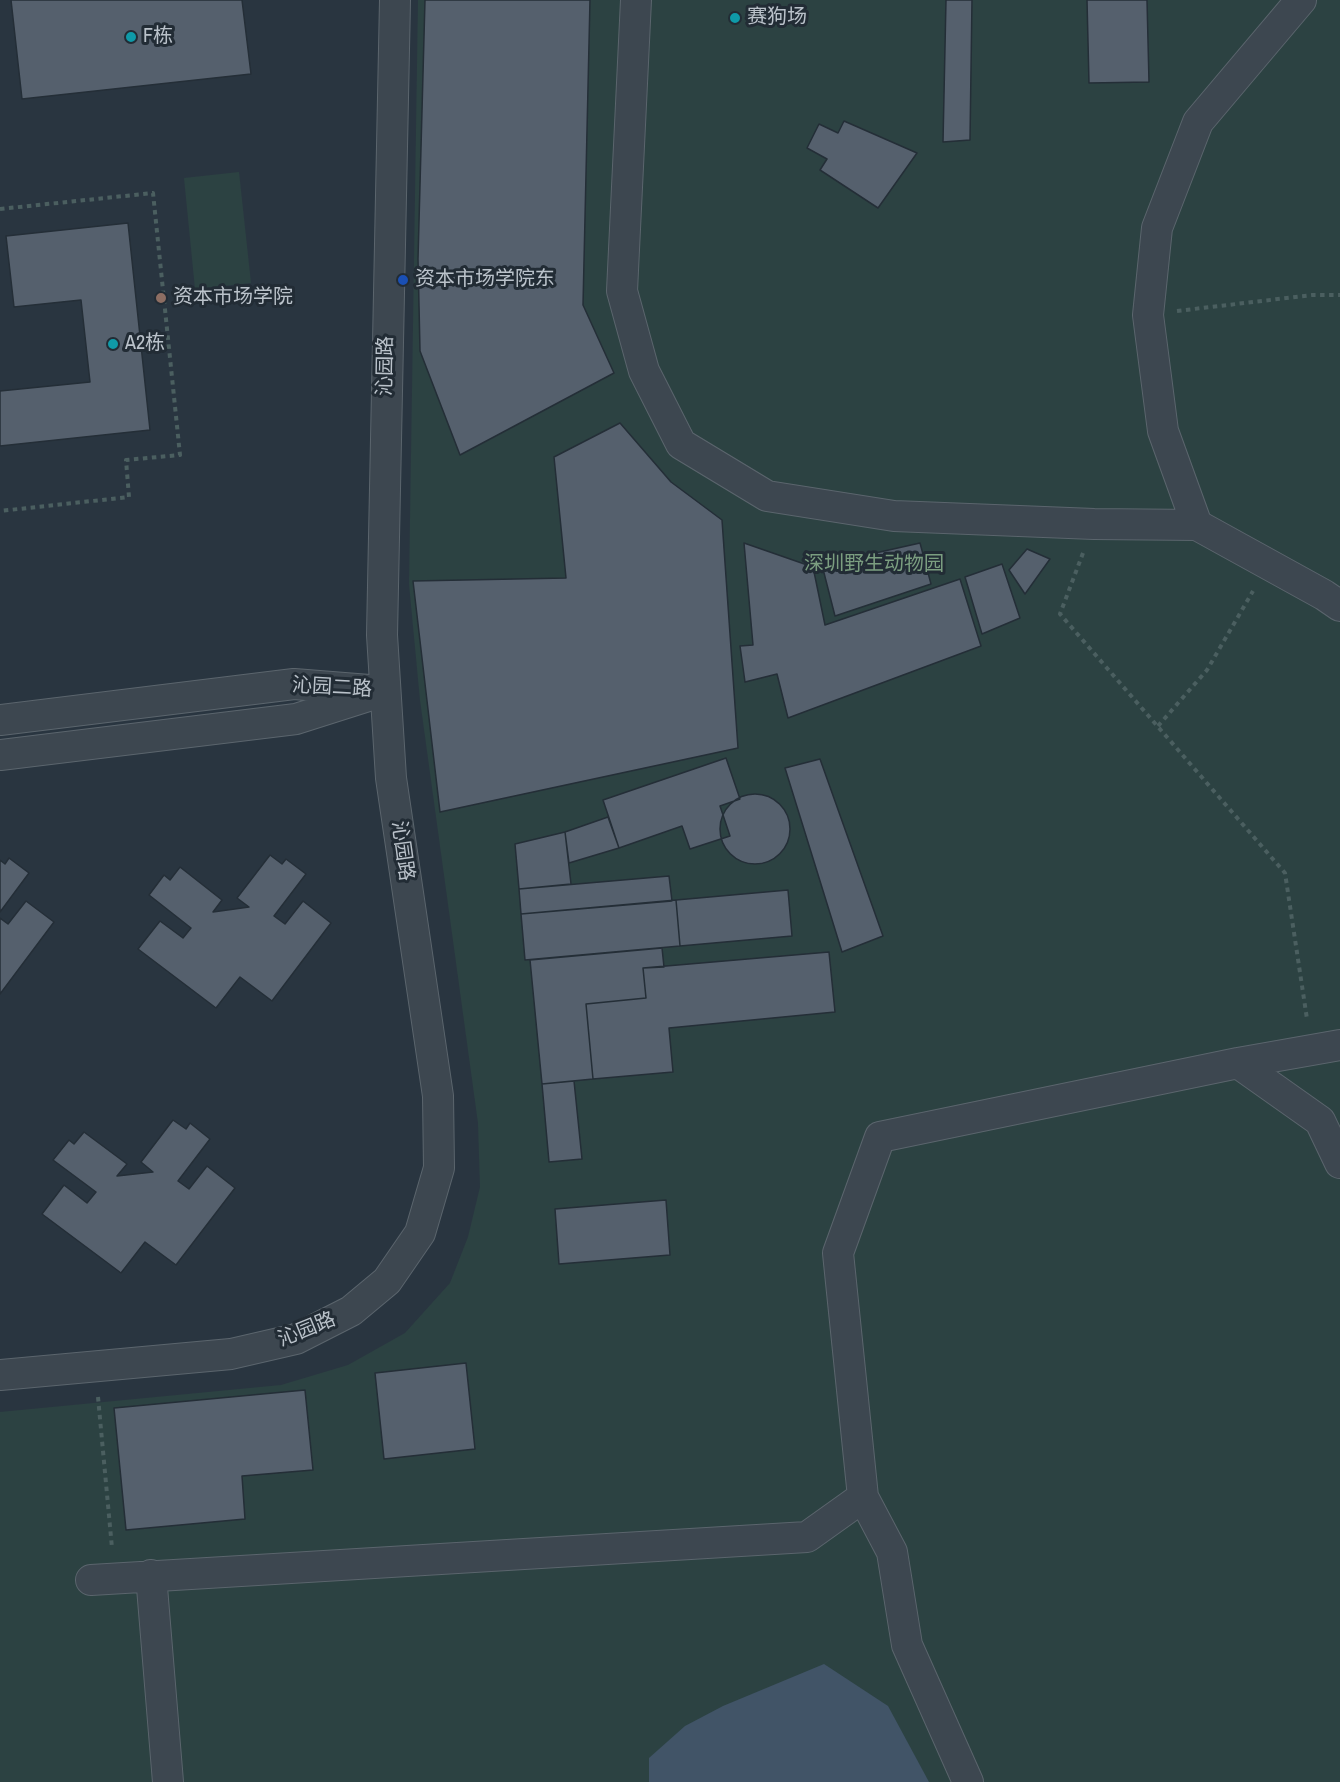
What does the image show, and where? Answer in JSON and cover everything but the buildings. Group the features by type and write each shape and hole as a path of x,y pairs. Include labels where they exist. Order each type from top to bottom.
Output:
{"street":[{"name":"沁园路","path":"0,1375 231,1354 296,1339 351,1311 387,1281 420,1233 439,1168 438,1096 391,777 384,691 382,604 395,0"},
{"path":"636,0 622,291 644,371 681,444 768,496 894,516 1094,524 1197,525 1340,606"},
{"path":"1197,525 1163,431 1149,315 1157,228 1198,122 1301,0"},
{"name":"沁园二路","path":"0,720 294,684 384,691"},
{"name":"沁园二路","path":"0,755 296,719 384,691"},
{"path":"968,1782 907,1645 892,1552 863,1497 838,1253 880,1137 1238,1063 1326,1048"},
{"path":"1238,1063 1320,1121 1340,1163"},
{"path":"103,1579 807,1537 863,1497"},
{"path":"151,1575 168,1782"}],"path":[{"path":"0,209 153,193 180,455 126,460 129,497 0,511"},
{"path":"1149,315 1312,295 1340,295"},
{"path":"1094,524 1060,614 1285,873 1326,1048"},
{"path":"1157,727 1207,670 1269,565"},
{"path":"100,1421 103,1579"}],"green space":[{"name":"深圳野生动物园","path":"418,0 1340,0 1340,1782 0,1782 0,1412 281,1385 348,1365 405,1333 450,1283 468,1237 480,1187 478,1123 420,700 409,584"},
{"path":"239,172 251,283 195,289 184,178"}],"water":[{"path":"824,1664 888,1706 929,1782 649,1782 649,1758 685,1726 723,1706"}],"place":[{"name":"赛狗场","path":"735,18"},
{"name":"F栋","path":"131,37"},
{"name":"资本市场学院东","path":"403,280"},
{"name":"资本市场学院","path":"161,298"},
{"name":"A2栋","path":"113,344"}]}
